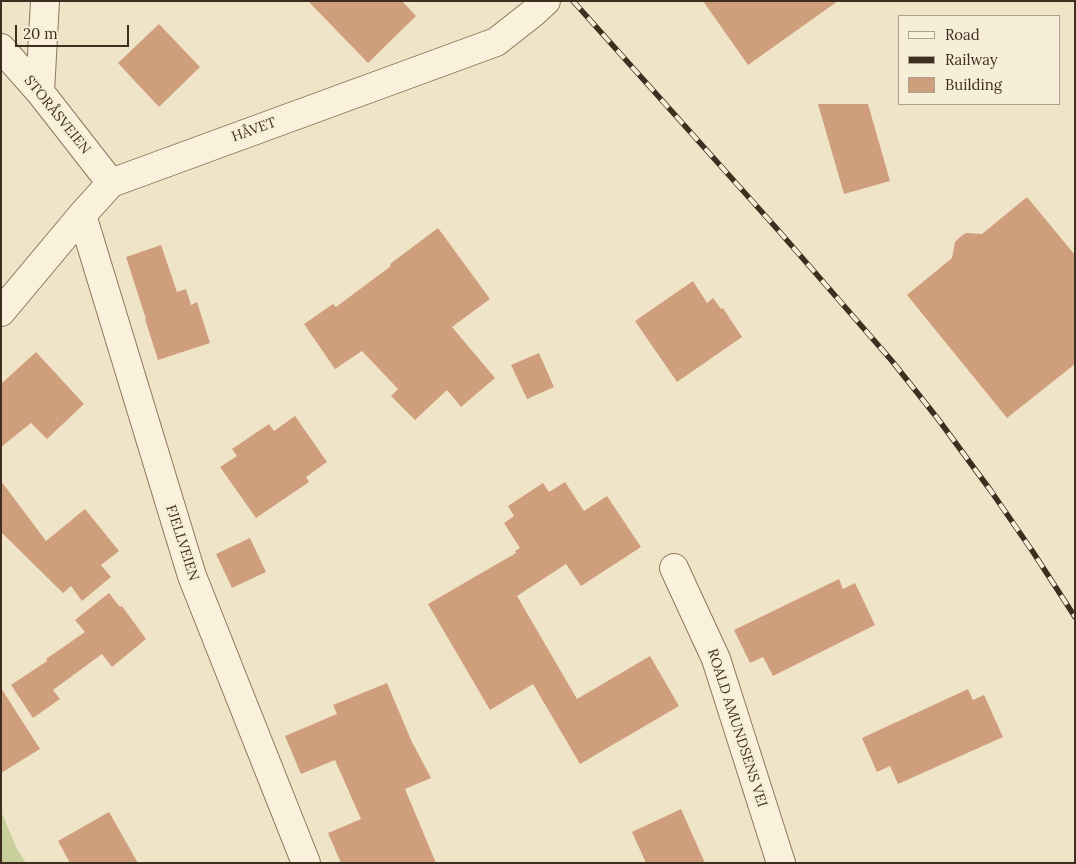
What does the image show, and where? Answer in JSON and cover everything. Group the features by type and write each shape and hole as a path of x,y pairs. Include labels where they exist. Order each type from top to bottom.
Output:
{"street":[{"path":"40,92 46,1"},
{"name":"HÅVET","path":"1,312 111,182 496,42 540,7"},
{"name":"STORÅSVEIEN","path":"1,48 40,92 111,182"},
{"name":"FJELLVEIEN","path":"82,215 192,576 306,863"},
{"name":"ROALD AMUNDSENS VEI","path":"674,568 716,659 781,863"}],"green space":[{"path":"1,811 17,849 26,863 1,863"}],"building":[{"path":"308,1 402,1 416,16 368,63"},
{"path":"703,1 838,1 748,65"},
{"path":"159,24 200,67 159,107 118,63"},
{"path":"818,104 868,104 890,181 844,194"},
{"path":"1027,197 1075,255 1075,364 1007,418 907,295 952,258 955,242 960,237 966,233 982,234"},
{"path":"438,228 490,299 452,327 495,378 461,407 447,390 415,420 391,396 398,389 362,351 335,369 304,324 333,304 336,307"},
{"path":"161,245 177,292 186,289 191,305 197,302 210,343 158,360 126,257"},
{"path":"693,281 707,303 713,298 721,309 723,308 742,337 677,382 635,321"},
{"path":"36,352 84,404 47,439 31,423 1,447 1,384"},
{"path":"539,353 554,387 527,399 511,365"},
{"path":"295,416 327,462 306,477 309,482 256,518 220,467 237,456 232,449 269,424 274,431"},
{"path":"1,481 46,541 85,509 119,551 101,565 111,577 82,601 71,586 63,593 1,532"},
{"path":"565,482 584,511 607,496 641,547 581,586 566,564 517,596 577,699 650,656 679,706 580,764 533,684 490,710 428,604 516,553 515,551 520,548 504,523 514,516 508,506 543,483 549,492"},
{"path":"250,538 266,572 232,588 216,554"},
{"path":"839,579 843,589 855,583 875,625 773,676 763,657 750,663 734,630"},
{"path":"109,593 120,607 122,606 146,639 112,667 102,654 53,690 60,699 33,718 11,685 85,632 75,620"},
{"path":"387,683 411,740 431,778 405,789 436,863 341,863 328,833 361,819 335,760 301,774 285,736 337,714 333,705"},
{"path":"1,688 40,749 1,773"},
{"path":"968,689 973,700 984,695 1003,737 898,784 890,766 877,772 862,738"},
{"path":"681,809 705,863 646,863 632,832"},
{"path":"109,812 138,863 70,863 58,841"}],"railway":[{"path":"573,1 778,230 892,361 991,491 1075,617"}]}
